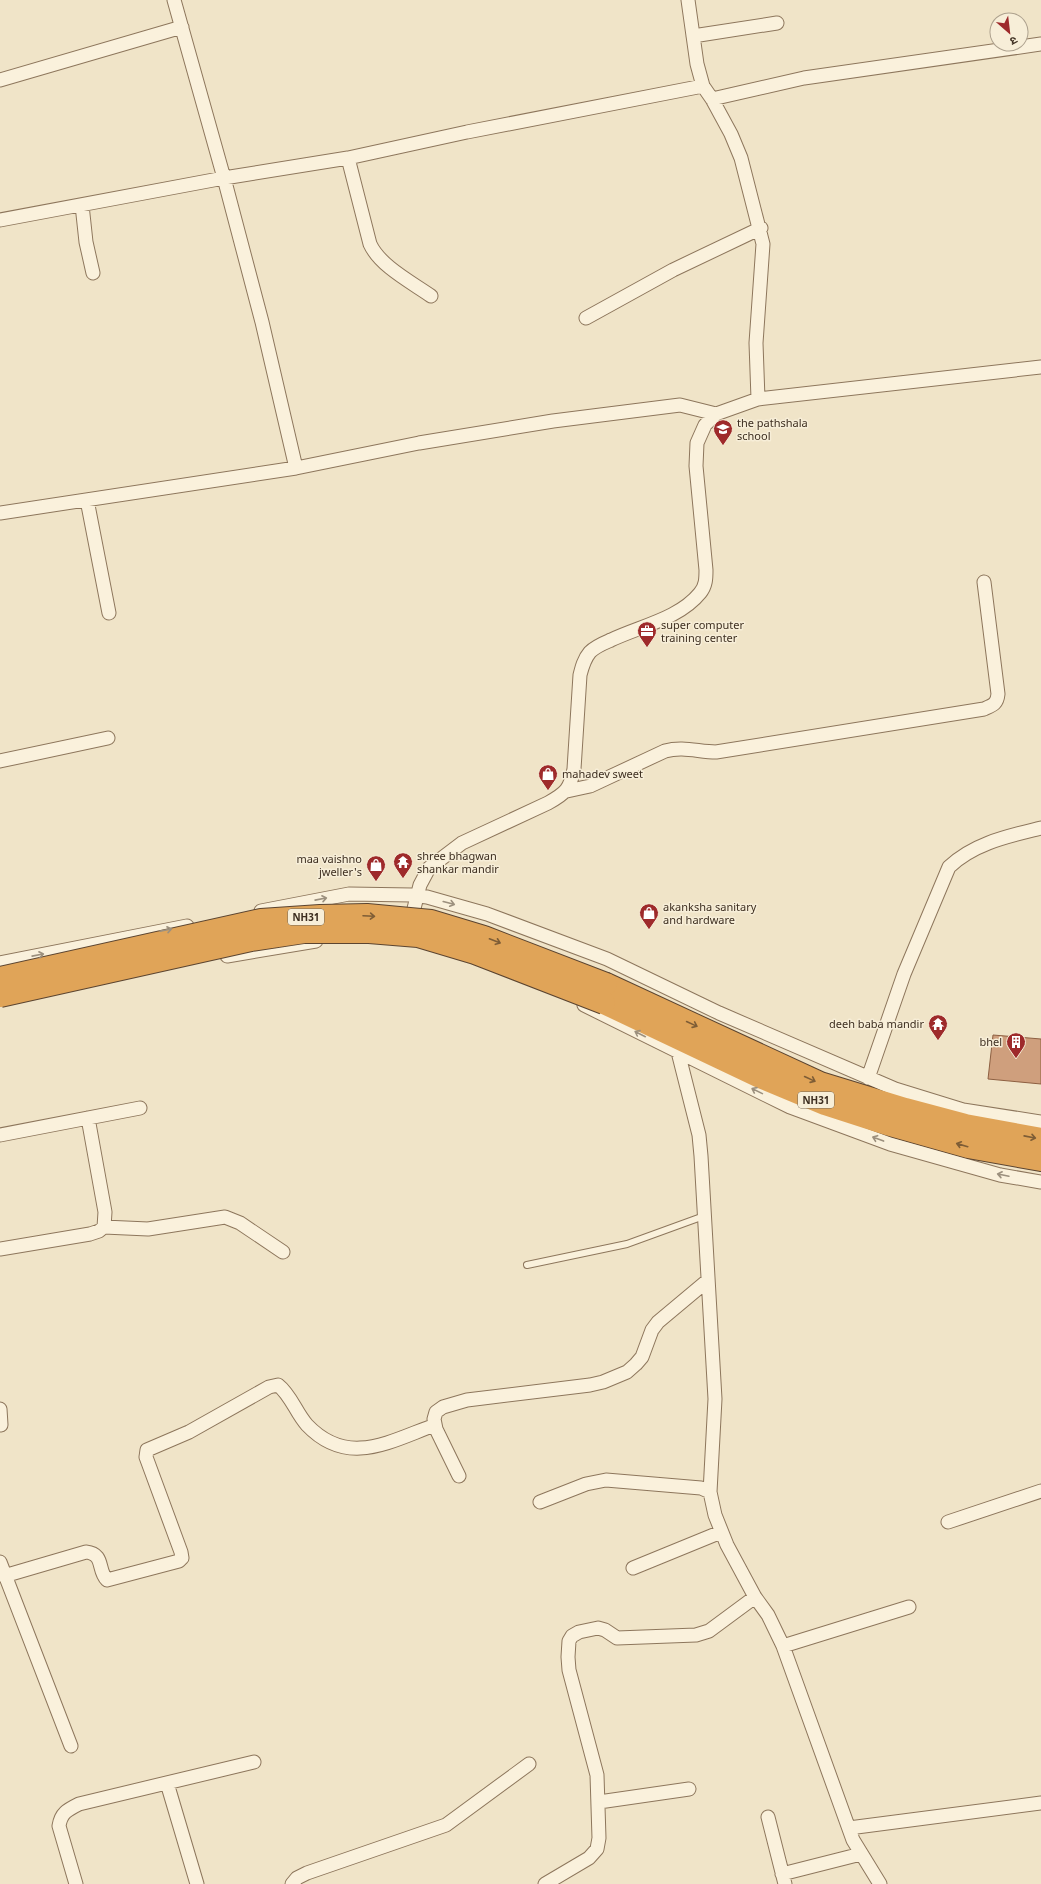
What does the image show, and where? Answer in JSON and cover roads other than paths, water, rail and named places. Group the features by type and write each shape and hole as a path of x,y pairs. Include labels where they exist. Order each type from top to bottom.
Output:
{"highway":[{"name":"NH31","path":"0,978 261,920 320,916 368,915 431,921 484,937 605,994 820,1083 905,1109 965,1125 1041,1139"},
{"name":"NH31","path":"0,996 250,940 304,932 361,932 418,936 605,994 760,1077 825,1104 968,1147 1041,1160"}],"street":[{"path":"174,0 224,178 262,322 296,468"},
{"path":"688,0 697,64 703,86 712,99 731,134 740,158 764,244 756,343 758,399"},
{"path":"693,36 777,23"},
{"path":"0,80 182,27"},
{"path":"712,99 804,78 1041,44"},
{"path":"0,220 224,178 348,158 467,132 703,86"},
{"path":"348,158 370,244 374,254 431,296"},
{"path":"82,205 86,242 93,273"},
{"path":"586,318 673,270 760,228"},
{"path":"405,942 418,896 429,868 462,843 548,803 567,791 571,783 574,769 580,674 583,663 590,652 628,631 669,615 687,606 701,592 706,581 696,466 697,443 705,425 716,414 758,399 1041,366"},
{"path":"0,513 296,468 419,443 553,421 680,405 716,414"},
{"path":"87,500 109,613"},
{"path":"567,791 590,786 674,748 684,748 702,752 716,752 984,709 994,705 998,694 984,582"},
{"path":"0,761 108,738"},
{"path":"868,1078 904,974 949,867 957,860 985,844 1041,828"},
{"path":"0,963 349,894 418,896 488,914 607,959 719,1013 895,1089 963,1110 1041,1122"},
{"path":"0,1004 240,953 332,939 405,942 470,958 569,998 790,1107 890,1144 1000,1174 1041,1182"},
{"path":"678,1052 699,1135 715,1399 710,1492 715,1515 721,1532 756,1597 768,1615 783,1646 849,1828 861,1854 880,1884"},
{"path":"0,1135 140,1108"},
{"path":"0,1249 90,1234 99,1232 104,1227 105,1212 88,1118"},
{"path":"104,1227 148,1229 225,1216 240,1223 283,1252"},
{"path":"459,1476 435,1425 434,1419 436,1412 443,1407 461,1402 590,1385 627,1372 642,1357 652,1330 658,1322 707,1281"},
{"path":"4,1576 86,1552 93,1553 97,1556 102,1573 107,1580 179,1561 182,1558 182,1552 146,1457 147,1450 189,1432 269,1387 278,1385 284,1390 297,1413 310,1428 331,1442 343,1447 357,1450 369,1449 435,1425"},
{"path":"0,1409 1,1425"},
{"path":"540,1502 594,1481 606,1480 701,1488 710,1492"},
{"path":"948,1522 1041,1491"},
{"path":"633,1568 721,1532"},
{"path":"0,1562 4,1576 71,1746"},
{"path":"544,1884 590,1858 597,1849 599,1838 597,1775 569,1670 569,1641 572,1636 579,1632 598,1628 605,1630 617,1638 696,1634 709,1631 756,1597"},
{"path":"783,1646 909,1607"},
{"path":"76,1884 59,1826 60,1817 67,1810 79,1804 254,1762"},
{"path":"292,1884 297,1878 307,1873 446,1825 529,1764"},
{"path":"167,1783 197,1884"},
{"path":"599,1802 689,1789"},
{"path":"849,1828 1041,1803"},
{"path":"768,1817 784,1879 861,1854"}],"lane":[{"path":"527,1265 627,1244 704,1216"}],"place":[{"name":"the pathshala school","path":"723,446"},
{"name":"super computer training center","path":"647,648"},
{"name":"mahadev sweet","path":"548,791"},
{"name":"shree bhagwan shankar mandir","path":"403,879"},
{"name":"maa vaishno jweller's","path":"376,882"},
{"name":"akanksha sanitary and hardware","path":"649,930"},
{"name":"deeh baba mandir","path":"938,1041"},
{"name":"bhel","path":"1016,1059"}]}
